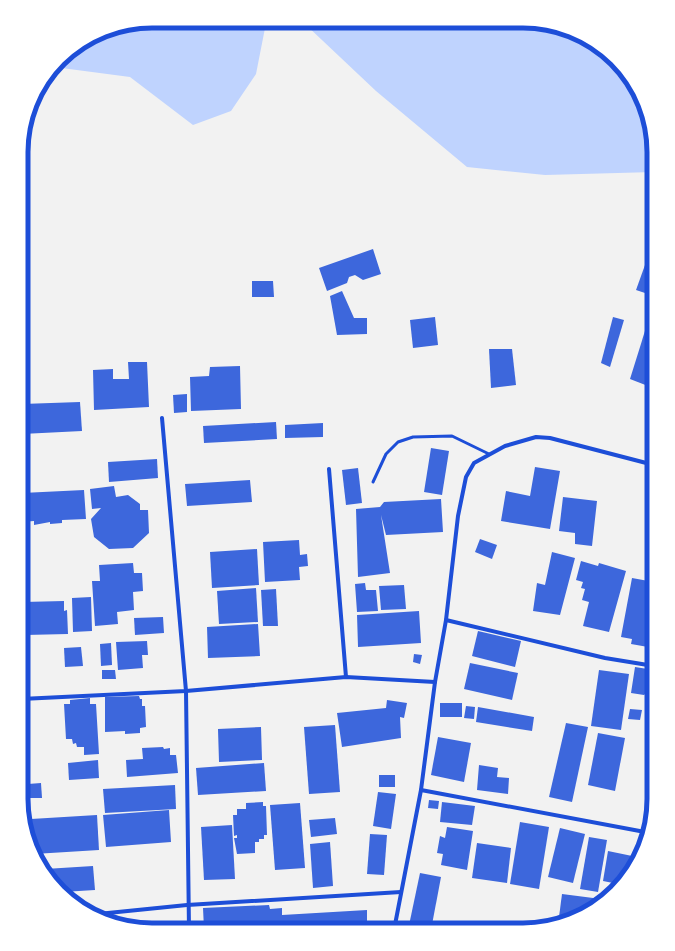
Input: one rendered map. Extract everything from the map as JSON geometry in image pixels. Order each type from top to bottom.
[{"type":"street","points":[[162,418],[186,691],[187,905],[188,923]]},
{"type":"street","points":[[395,923],[421,790],[435,682],[446,620],[458,516],[466,477],[474,463],[489,454],[523,439],[536,437],[550,438],[647,463]]},
{"type":"street","points":[[329,469],[346,677]]},
{"type":"street","points":[[446,620],[606,658],[647,665]]},
{"type":"street","points":[[28,699],[186,691],[346,677],[435,682]]},
{"type":"street","points":[[421,790],[642,832]]},
{"type":"street","points":[[103,913],[187,905],[401,892]]},
{"type":"lane","points":[[373,482],[386,454],[398,442],[413,437],[452,436],[489,454]]},
{"type":"water","points":[[144,28],[265,28],[256,74],[231,111],[193,125],[130,77],[61,68],[83,49],[97,41],[128,30]]},
{"type":"water","points":[[309,28],[523,28],[555,32],[571,37],[599,54],[611,64],[621,76],[634,97],[645,128],[647,172],[545,175],[467,167],[376,91]]},
{"type":"building","points":[[373,249],[381,274],[363,280],[355,275],[349,277],[347,283],[327,291],[319,268]]},
{"type":"building","points":[[645,265],[647,266],[647,294],[636,290]]},
{"type":"building","points":[[252,281],[273,281],[274,297],[252,297]]},
{"type":"building","points":[[342,291],[354,318],[367,318],[367,334],[337,335],[330,296]]},
{"type":"building","points":[[435,317],[438,345],[413,348],[410,320]]},
{"type":"building","points":[[613,317],[624,320],[610,367],[601,363]]},
{"type":"building","points":[[647,324],[647,386],[630,379]]},
{"type":"building","points":[[489,349],[512,349],[516,385],[491,388]]},
{"type":"building","points":[[128,362],[147,362],[149,407],[94,410],[93,370],[113,369],[113,379],[129,379]]},
{"type":"building","points":[[240,366],[241,409],[191,411],[190,377],[209,376],[210,367]]},
{"type":"building","points":[[187,394],[187,412],[174,413],[173,395]]},
{"type":"building","points":[[80,402],[82,431],[28,434],[28,404]]},
{"type":"building","points":[[276,422],[277,439],[204,443],[203,426]]},
{"type":"building","points":[[323,423],[323,437],[285,438],[285,425]]},
{"type":"building","points":[[431,448],[449,451],[442,495],[424,492]]},
{"type":"building","points":[[157,459],[158,478],[109,482],[108,462]]},
{"type":"building","points":[[535,467],[560,471],[550,529],[501,521],[506,491],[530,496]]},
{"type":"building","points":[[358,468],[362,503],[346,505],[342,470]]},
{"type":"building","points":[[250,480],[252,502],[187,506],[185,484]]},
{"type":"building","points":[[114,486],[116,497],[128,495],[140,504],[140,510],[148,510],[149,533],[133,548],[109,549],[94,537],[91,519],[101,508],[92,509],[90,489]]},
{"type":"building","points":[[84,490],[86,519],[62,520],[62,523],[50,524],[50,522],[34,525],[34,521],[28,521],[28,493]]},
{"type":"building","points":[[563,497],[597,501],[592,546],[575,544],[575,533],[559,531]]},
{"type":"building","points":[[441,499],[443,532],[386,535],[381,515],[390,573],[358,577],[356,509],[380,507],[384,502]]},
{"type":"building","points":[[480,539],[497,545],[492,559],[475,552]]},
{"type":"building","points":[[299,540],[300,555],[307,554],[308,566],[299,567],[300,580],[265,582],[263,542]]},
{"type":"building","points":[[257,549],[259,585],[212,588],[210,552]]},
{"type":"building","points":[[552,552],[575,558],[560,615],[533,611],[537,583],[545,585]]},
{"type":"building","points":[[581,561],[598,566],[599,563],[626,571],[609,632],[583,626],[589,602],[582,600],[585,589],[581,588],[583,582],[576,580]]},
{"type":"building","points":[[133,563],[134,573],[142,573],[143,591],[133,592],[134,610],[117,612],[118,624],[95,626],[92,581],[100,581],[99,565]]},
{"type":"building","points":[[632,578],[647,581],[647,647],[631,644],[632,639],[621,637]]},
{"type":"building","points":[[365,583],[366,590],[376,590],[378,611],[357,612],[355,584]]},
{"type":"building","points":[[404,585],[406,609],[381,610],[379,586]]},
{"type":"building","points":[[256,588],[258,622],[219,624],[217,591]]},
{"type":"building","points":[[276,589],[278,626],[263,626],[261,590]]},
{"type":"building","points":[[91,597],[92,631],[73,632],[72,598]]},
{"type":"building","points":[[64,601],[64,611],[67,610],[68,634],[28,635],[28,602]]},
{"type":"building","points":[[419,611],[421,643],[358,647],[357,615]]},
{"type":"building","points":[[163,617],[164,633],[135,635],[134,618]]},
{"type":"building","points":[[258,624],[260,656],[208,658],[207,627]]},
{"type":"building","points":[[478,631],[521,641],[515,667],[472,656]]},
{"type":"building","points":[[147,641],[148,655],[142,655],[143,668],[118,670],[116,642]]},
{"type":"building","points":[[111,643],[112,665],[101,666],[100,644]]},
{"type":"building","points":[[81,647],[83,666],[65,667],[64,648]]},
{"type":"building","points":[[414,654],[422,655],[420,664],[413,662]]},
{"type":"building","points":[[470,663],[518,673],[512,700],[464,689]]},
{"type":"building","points":[[635,667],[647,669],[647,692],[644,695],[631,693]]},
{"type":"building","points":[[102,670],[115,670],[116,679],[102,679]]},
{"type":"building","points":[[599,670],[629,674],[621,730],[591,726]]},
{"type":"building","points":[[139,696],[140,699],[142,699],[142,706],[145,706],[146,727],[140,728],[140,733],[125,734],[125,731],[105,732],[105,697]]},
{"type":"building","points":[[90,698],[90,704],[96,704],[99,754],[84,755],[84,747],[77,747],[76,743],[73,744],[72,739],[66,739],[64,704],[70,704],[70,700]]},
{"type":"building","points":[[387,700],[407,703],[404,718],[400,717],[401,738],[342,747],[337,713],[386,708]]},
{"type":"building","points":[[440,703],[462,703],[462,717],[440,717]]},
{"type":"building","points":[[466,706],[475,707],[474,719],[464,718]]},
{"type":"building","points":[[478,707],[534,717],[532,731],[476,722]]},
{"type":"building","points":[[630,709],[642,710],[640,720],[628,719]]},
{"type":"building","points":[[566,723],[588,727],[572,802],[549,797]]},
{"type":"building","points":[[335,725],[340,792],[309,794],[304,727]]},
{"type":"building","points":[[261,727],[262,760],[219,762],[218,729]]},
{"type":"building","points":[[598,733],[625,738],[615,791],[588,785]]},
{"type":"building","points":[[438,737],[471,743],[464,782],[431,775]]},
{"type":"building","points":[[163,747],[164,749],[170,748],[170,755],[176,755],[178,773],[127,777],[126,760],[143,759],[142,748]]},
{"type":"building","points":[[98,760],[99,778],[69,780],[68,763]]},
{"type":"building","points":[[264,763],[266,791],[198,795],[196,768]]},
{"type":"building","points":[[479,765],[498,768],[497,777],[509,778],[508,794],[477,790]]},
{"type":"building","points":[[379,775],[395,775],[395,787],[379,787]]},
{"type":"building","points":[[41,783],[42,798],[28,798],[28,784]]},
{"type":"building","points":[[175,785],[176,809],[105,813],[103,789]]},
{"type":"building","points":[[378,792],[396,794],[391,829],[373,826]]},
{"type":"building","points":[[429,800],[439,801],[438,809],[428,808]]},
{"type":"building","points":[[263,802],[263,806],[266,806],[267,835],[264,835],[264,839],[259,839],[259,842],[255,842],[255,853],[237,854],[234,838],[237,838],[237,835],[234,836],[233,815],[237,815],[237,809],[246,809],[246,803]]},
{"type":"building","points":[[442,802],[475,806],[472,825],[440,822]]},
{"type":"building","points":[[300,803],[305,868],[275,870],[270,805]]},
{"type":"building","points":[[169,810],[171,842],[106,847],[103,815]]},
{"type":"building","points":[[97,815],[99,850],[41,854],[32,829],[31,819]]},
{"type":"building","points":[[335,818],[337,834],[311,837],[309,820]]},
{"type":"building","points":[[520,822],[549,827],[539,889],[510,884]]},
{"type":"building","points":[[232,825],[235,879],[204,880],[201,827]]},
{"type":"building","points":[[447,827],[473,831],[467,870],[441,865],[443,854],[437,853],[440,836],[445,838]]},
{"type":"building","points":[[560,828],[585,834],[573,883],[548,877]]},
{"type":"building","points":[[370,834],[387,835],[384,875],[367,874]]},
{"type":"building","points":[[589,837],[607,840],[598,892],[580,889]]},
{"type":"building","points":[[330,842],[333,886],[313,888],[310,844]]},
{"type":"building","points":[[477,843],[511,848],[507,883],[472,878]]},
{"type":"building","points":[[608,851],[633,856],[626,868],[614,883],[603,881]]},
{"type":"building","points":[[93,866],[95,890],[70,892],[50,869]]},
{"type":"building","points":[[420,873],[441,877],[432,923],[409,923]]},
{"type":"building","points":[[562,894],[597,898],[578,910],[559,917]]},
{"type":"building","points":[[269,905],[270,909],[282,908],[282,915],[367,910],[367,923],[204,923],[203,908]]}]
